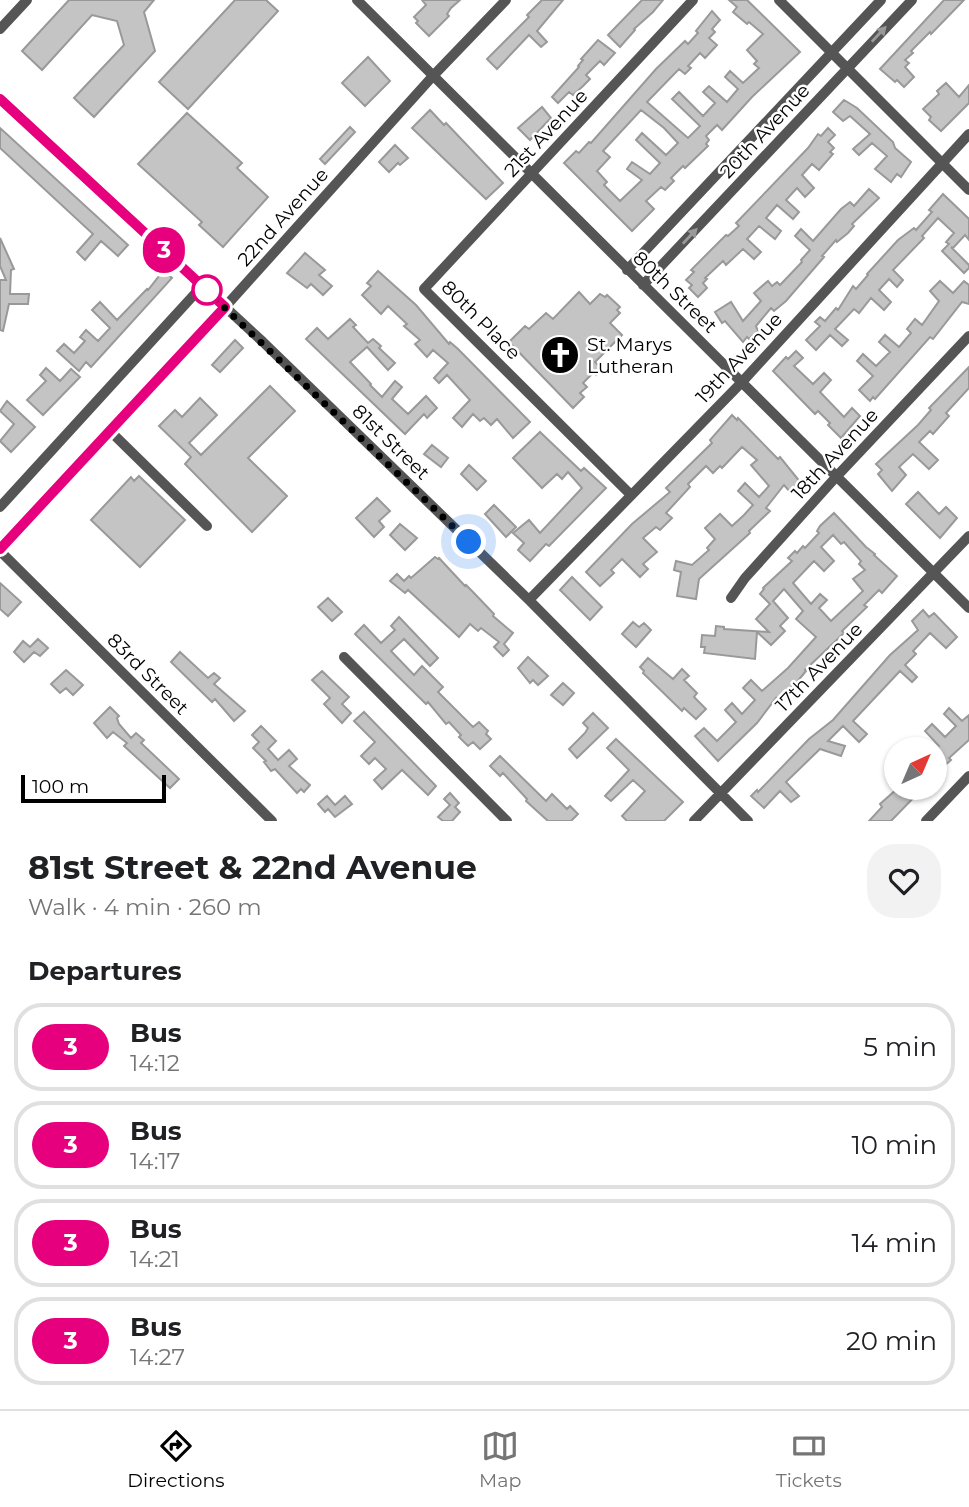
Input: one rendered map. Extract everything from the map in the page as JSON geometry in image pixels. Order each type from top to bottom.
[{"type":"street","points":[[0,29],[27,0]]},
{"type":"street","name":"80th Street","points":[[357,0],[969,608]]},
{"type":"street","name":"22nd Avenue","points":[[0,550],[225,307],[432,77],[506,0]]},
{"type":"street","name":"21st Avenue","points":[[424,289],[693,0]]},
{"type":"street","points":[[779,0],[969,190]]},
{"type":"street","name":"20th Avenue","points":[[627,270],[881,0]]},
{"type":"street","name":"20th Avenue","points":[[643,285],[912,0]]},
{"type":"street","name":"81st Street","points":[[0,99],[225,307],[529,600],[748,821]]},
{"type":"street","name":"19th Avenue","points":[[529,600],[742,382],[969,134]]},
{"type":"street","points":[[0,507],[202,286]]},
{"type":"street","name":"80th Place","points":[[424,289],[631,495]]},
{"type":"street","name":"18th Avenue","points":[[731,598],[745,578],[836,477],[969,336]]},
{"type":"street","points":[[110,431],[207,526]]},
{"type":"street","name":"17th Avenue","points":[[694,821],[969,536]]},
{"type":"street","name":"83rd Street","points":[[0,550],[272,821]]},
{"type":"street","points":[[344,657],[507,821]]},
{"type":"street","points":[[926,821],[969,776]]},
{"type":"building","points":[[69,0],[154,0],[144,12],[155,51],[94,117],[74,98],[124,45],[117,21],[92,15],[42,70],[22,51]]},
{"type":"building","points":[[235,0],[266,0],[278,11],[188,109],[159,82]]},
{"type":"building","points":[[422,0],[460,0],[451,8],[447,14],[449,16],[429,36],[416,23],[418,21],[414,17],[426,5]]},
{"type":"building","points":[[542,0],[563,0],[537,31],[547,42],[541,47],[529,35],[497,69],[487,59]]},
{"type":"building","points":[[642,0],[663,0],[620,47],[608,35]]},
{"type":"building","points":[[729,0],[747,0],[800,52],[752,97],[722,130],[717,125],[706,136],[709,140],[706,144],[708,146],[671,178],[674,181],[665,190],[661,187],[646,201],[654,209],[632,231],[564,163],[576,151],[579,153],[591,143],[656,69],[685,41],[688,44],[712,11],[720,20],[712,29],[715,32],[709,38],[717,45],[705,58],[700,53],[688,66],[691,68],[685,74],[679,69],[647,102],[688,138],[700,126],[672,99],[679,92],[703,116],[715,103],[703,92],[709,86],[727,102],[738,89],[725,77],[730,71],[743,83],[759,68],[754,64],[757,61],[747,50],[763,34],[733,12],[737,7]],"holes":[[[641,110],[678,143],[666,155],[642,133],[636,140],[660,163],[650,174],[632,162],[627,169],[642,180],[620,201],[604,185],[607,182],[597,171],[610,157],[603,151]]]},
{"type":"building","points":[[944,0],[964,0],[911,51],[913,53],[905,60],[909,63],[905,67],[914,77],[904,87],[880,69]]},
{"type":"building","points":[[598,40],[615,53],[604,65],[600,61],[586,75],[590,79],[573,95],[569,92],[558,103],[552,97],[579,67],[583,60],[581,59]]},
{"type":"building","points":[[368,57],[390,81],[365,106],[342,83]]},
{"type":"building","points":[[946,83],[959,97],[969,85],[969,103],[941,131],[929,120],[931,117],[923,109]]},
{"type":"building","points":[[844,100],[857,108],[911,162],[901,177],[897,174],[891,182],[875,169],[887,156],[872,143],[859,155],[853,149],[870,134],[850,116],[843,121],[833,112]]},
{"type":"building","points":[[542,107],[551,118],[530,140],[518,128]]},
{"type":"building","points":[[430,110],[444,125],[446,123],[503,183],[486,199],[412,128]]},
{"type":"building","points":[[187,113],[242,163],[237,168],[268,197],[223,247],[199,225],[202,222],[138,164]]},
{"type":"building","points":[[350,127],[355,132],[325,164],[320,159]]},
{"type":"building","points":[[0,128],[128,245],[118,256],[101,241],[85,260],[77,252],[93,234],[0,148]]},
{"type":"building","points":[[828,128],[835,135],[828,142],[834,148],[830,152],[833,154],[819,170],[812,164],[802,175],[814,188],[805,197],[797,188],[786,200],[799,212],[793,219],[777,205],[766,218],[781,231],[775,239],[759,226],[747,239],[761,252],[754,259],[743,249],[726,265],[723,261],[705,278],[707,279],[703,283],[707,288],[698,297],[689,288],[692,285],[686,280],[694,272],[691,270],[726,235],[739,226],[736,223],[808,148],[818,134],[821,136]]},
{"type":"building","points":[[395,145],[408,158],[389,172],[379,162]]},
{"type":"building","points":[[869,189],[879,198],[852,224],[854,226],[848,233],[837,242],[836,240],[786,301],[774,311],[771,308],[756,326],[758,331],[743,342],[725,321],[722,323],[715,312],[731,302],[743,321],[761,301],[754,293],[768,281],[772,286],[777,282],[780,285],[802,262],[810,250],[795,236],[801,229],[813,241],[841,209],[850,202],[854,206]]},
{"type":"building","points":[[943,194],[969,219],[969,240],[965,235],[951,247],[969,268],[964,273],[942,251],[954,233],[938,218],[922,236],[924,238],[893,270],[903,280],[897,287],[889,279],[879,290],[891,302],[884,310],[871,298],[859,313],[854,309],[835,329],[848,340],[842,346],[830,335],[816,350],[806,340],[820,326],[815,322],[820,317],[825,321],[836,308],[838,310],[853,286],[856,289],[898,240],[914,228],[916,230]]},
{"type":"building","points":[[0,238],[14,269],[11,270],[10,294],[29,294],[28,304],[9,304],[3,331],[0,330],[0,280],[6,280],[0,266]]},
{"type":"building","points":[[305,253],[325,270],[319,275],[332,286],[323,295],[311,284],[307,288],[287,273]]},
{"type":"building","points":[[163,271],[172,278],[91,367],[86,362],[79,371],[57,351],[64,344],[74,353],[85,341],[80,337],[86,330],[98,341],[110,328],[92,310],[100,302],[117,320]]},
{"type":"building","points":[[378,271],[416,305],[449,344],[450,342],[458,349],[530,422],[513,438],[497,419],[491,425],[484,418],[480,421],[473,414],[462,427],[453,418],[470,400],[447,375],[439,383],[434,378],[448,363],[433,350],[427,357],[415,344],[420,340],[404,326],[407,324],[388,306],[381,314],[362,295],[371,286],[367,283]]},
{"type":"building","points":[[940,281],[953,293],[964,281],[969,285],[969,304],[962,302],[933,339],[930,337],[875,399],[873,397],[870,401],[859,390],[873,376],[857,361],[863,354],[876,366],[890,352],[879,342],[885,335],[899,347],[911,333],[907,329],[915,319],[922,325],[939,301],[930,291]]},
{"type":"building","name":"St. Marys Lutheran","points":[[579,292],[590,304],[600,294],[605,297],[607,295],[620,307],[617,310],[620,313],[610,323],[622,335],[595,362],[602,369],[596,375],[594,372],[583,383],[587,387],[580,393],[584,397],[573,408],[509,342],[525,326],[529,329],[546,313],[553,319]]},
{"type":"building","points":[[350,319],[356,325],[353,327],[368,343],[373,339],[395,363],[388,370],[367,347],[350,362],[370,385],[382,397],[395,381],[402,387],[392,399],[408,414],[426,396],[437,408],[427,418],[424,414],[405,434],[306,339],[317,328],[328,339]]},
{"type":"building","points":[[235,340],[243,348],[220,372],[212,365]]},
{"type":"building","points":[[796,351],[803,358],[794,366],[813,384],[824,373],[831,380],[820,392],[844,417],[852,408],[860,416],[841,438],[818,411],[815,414],[773,371]]},
{"type":"building","points":[[969,367],[969,388],[946,413],[949,416],[933,434],[930,431],[919,442],[938,460],[929,469],[913,454],[899,467],[906,475],[892,491],[878,474],[882,470],[876,464],[918,425],[931,410],[929,408]]},
{"type":"building","points":[[46,368],[60,381],[71,369],[80,377],[43,415],[27,400],[46,381],[40,375]]},
{"type":"building","points":[[270,386],[295,411],[248,458],[287,496],[252,532],[185,464],[191,457],[159,426],[175,410],[182,417],[200,398],[217,415],[189,443],[201,455]]},
{"type":"building","points":[[7,401],[35,427],[11,452],[0,441],[14,424],[0,411]]},
{"type":"building","points":[[732,415],[778,459],[780,457],[801,483],[791,493],[784,485],[766,508],[770,511],[699,579],[696,599],[677,596],[681,572],[674,570],[676,561],[692,565],[709,550],[707,548],[715,539],[705,528],[720,514],[732,526],[753,505],[738,491],[745,483],[759,497],[769,486],[751,465],[757,460],[742,447],[722,468],[720,466],[713,473],[706,466],[666,513],[672,518],[660,530],[656,527],[643,538],[657,552],[643,564],[648,569],[640,577],[622,559],[611,570],[614,573],[600,586],[586,572],[632,524],[670,492],[666,488],[712,443],[710,440]]},
{"type":"building","points":[[540,432],[581,471],[584,468],[606,488],[549,546],[546,544],[530,561],[518,550],[524,543],[513,533],[529,520],[540,533],[582,488],[568,472],[562,479],[557,474],[542,488],[513,458]]},
{"type":"building","points":[[432,445],[448,458],[441,467],[424,454]]},
{"type":"building","points":[[469,465],[486,481],[477,490],[461,474]]},
{"type":"building","points":[[139,476],[185,520],[140,567],[91,520],[131,477],[134,481]]},
{"type":"building","points":[[918,492],[939,514],[946,507],[957,518],[940,538],[906,504]]},
{"type":"building","points":[[377,498],[390,511],[379,521],[384,527],[374,537],[356,518]]},
{"type":"building","points":[[494,505],[516,527],[506,537],[485,514]]},
{"type":"building","points":[[834,513],[897,576],[882,593],[879,590],[864,605],[867,607],[842,631],[844,633],[805,670],[797,682],[777,700],[776,698],[757,723],[718,761],[695,736],[704,728],[717,741],[736,722],[725,710],[732,703],[742,714],[755,700],[743,688],[751,680],[762,691],[788,668],[816,637],[796,619],[803,611],[784,589],[773,601],[788,618],[780,626],[785,631],[771,645],[757,632],[755,659],[704,653],[705,647],[701,647],[702,635],[715,636],[716,626],[769,632],[756,619],[770,604],[760,594],[792,561],[788,558],[803,546],[805,548],[819,533],[817,531]],"holes":[[[833,535],[841,544],[844,542],[861,561],[859,564],[865,570],[853,579],[863,591],[831,621],[819,608],[827,600],[820,594],[811,604],[793,583],[814,561],[824,571],[834,561],[821,547]]]},
{"type":"building","points":[[400,524],[417,538],[405,550],[390,535]]},
{"type":"building","points":[[435,557],[513,633],[504,644],[509,650],[503,656],[494,647],[499,642],[481,628],[478,631],[470,624],[459,637],[408,590],[405,593],[390,581],[397,574],[404,581],[409,576],[411,578]]},
{"type":"building","points":[[572,577],[602,607],[590,620],[560,590]]},
{"type":"building","points":[[0,583],[21,602],[8,616],[0,609]]},
{"type":"building","points":[[328,598],[342,612],[332,621],[318,607]]},
{"type":"building","points":[[923,610],[929,617],[934,613],[957,637],[946,648],[930,633],[913,651],[916,654],[905,665],[917,677],[912,682],[900,671],[853,721],[867,734],[859,742],[843,726],[828,741],[845,746],[841,756],[820,749],[786,782],[799,796],[791,802],[780,791],[764,808],[751,796],[809,739],[833,720],[890,655],[918,630],[912,621]]},
{"type":"building","points":[[399,617],[438,658],[430,666],[404,639],[391,651],[414,675],[422,666],[443,687],[438,692],[473,727],[479,722],[488,731],[486,734],[491,739],[480,749],[473,742],[468,746],[449,722],[446,724],[428,702],[426,704],[355,634],[364,625],[381,643],[395,630],[391,626]]},
{"type":"building","points":[[633,622],[639,627],[644,623],[651,630],[636,647],[622,634]]},
{"type":"building","points":[[38,639],[48,648],[40,656],[34,652],[24,662],[14,652],[23,641],[30,647]]},
{"type":"building","points":[[180,652],[208,678],[214,673],[220,678],[214,684],[245,711],[234,721],[215,699],[212,702],[171,662]]},
{"type":"building","points":[[528,657],[548,676],[538,685],[533,680],[530,683],[518,668]]},
{"type":"building","points":[[648,658],[673,679],[682,669],[689,676],[684,680],[697,693],[694,697],[706,709],[696,719],[684,708],[682,711],[643,673],[640,667]]},
{"type":"building","points":[[66,670],[83,685],[73,695],[66,688],[60,693],[51,684]]},
{"type":"building","points":[[322,671],[349,697],[342,704],[351,713],[342,723],[324,704],[330,698],[312,680]]},
{"type":"building","points":[[563,683],[574,693],[563,705],[551,695]]},
{"type":"building","points":[[110,707],[119,716],[119,724],[131,738],[136,733],[144,740],[141,743],[179,779],[170,788],[124,746],[127,743],[113,732],[107,738],[94,723]]},
{"type":"building","points":[[949,708],[962,721],[969,715],[969,740],[949,758],[951,760],[947,764],[945,737],[956,726],[944,714]]},
{"type":"building","points":[[364,712],[436,786],[428,795],[402,770],[382,789],[374,780],[386,769],[375,758],[369,764],[361,756],[375,742],[354,721]]},
{"type":"building","points":[[593,713],[608,728],[577,758],[569,749],[585,733],[588,728],[583,723]]},
{"type":"building","points":[[932,724],[945,737],[931,737],[925,731]]},
{"type":"building","points":[[261,726],[276,741],[268,749],[278,760],[289,750],[297,759],[289,766],[310,785],[304,792],[301,789],[297,793],[275,769],[271,771],[264,762],[266,761],[253,748],[259,742],[252,735]]},
{"type":"building","points":[[616,739],[683,802],[664,821],[627,821],[622,816],[645,791],[633,780],[611,801],[605,796],[629,770],[607,748]]},
{"type":"building","points":[[500,756],[546,801],[552,794],[567,809],[570,806],[578,814],[571,821],[548,821],[526,801],[503,773],[500,776],[490,766]]},
{"type":"building","points":[[450,793],[459,803],[455,807],[460,812],[452,821],[443,821],[438,817],[450,805],[444,799]]},
{"type":"building","points":[[327,796],[335,805],[345,796],[352,804],[335,817],[328,809],[325,812],[318,804]]},
{"type":"building","points":[[884,800],[911,800],[891,821],[869,821],[882,807],[880,804]]},
{"type":"bus line","name":"3","points":[[0,99],[225,307],[0,549]]},
{"type":"place","name":"St. Marys Lutheran","points":[[560,355]]},
{"type":"route","points":[[207,290],[202,286],[469,542]]}]
